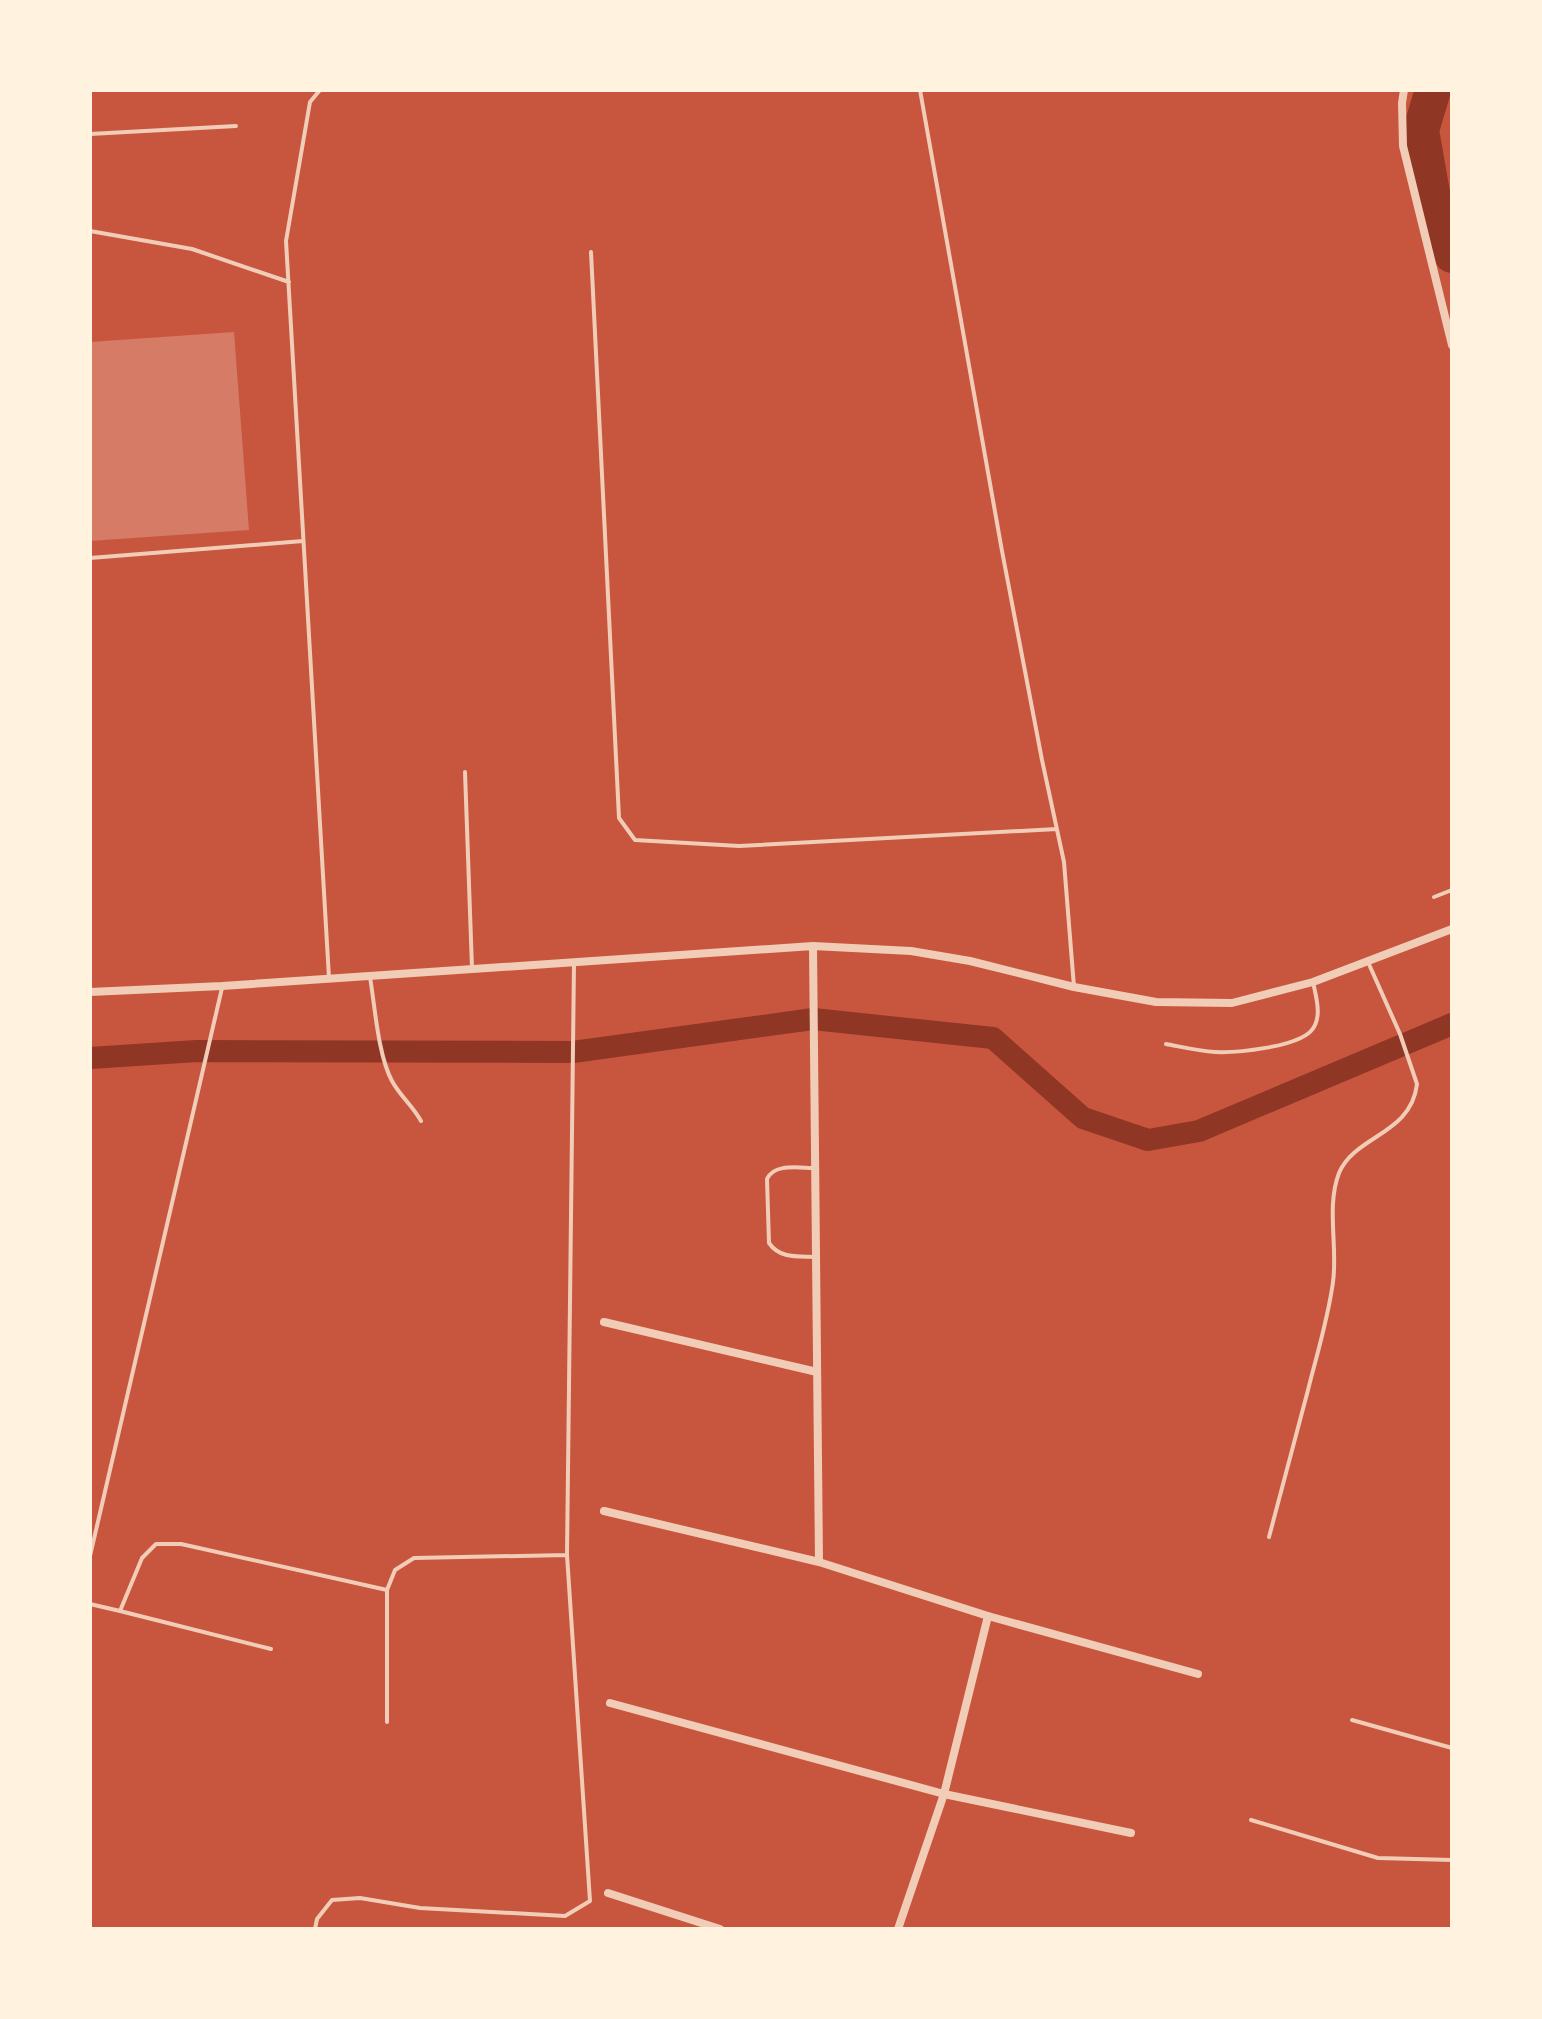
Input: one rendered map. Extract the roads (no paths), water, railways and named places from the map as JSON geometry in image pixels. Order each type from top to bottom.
[{"type":"street","points":[[1404,90],[1403,146],[1452,345]]},
{"type":"street","points":[[90,992],[813,946],[911,951],[1156,1002],[1232,1003],[1313,982],[1452,929]]},
{"type":"street","points":[[813,946],[819,1562]]},
{"type":"street","points":[[604,1322],[817,1372]]},
{"type":"street","points":[[604,1511],[819,1562],[988,1616],[1198,1674]]},
{"type":"street","points":[[898,1929],[944,1794],[988,1616]]},
{"type":"street","points":[[610,1703],[944,1794],[1131,1833]]},
{"type":"street","points":[[608,1893],[720,1929]]},
{"type":"lane","points":[[320,90],[310,102],[286,241],[329,978]]},
{"type":"lane","points":[[920,90],[1002,551],[1064,862],[1074,987]]},
{"type":"lane","points":[[90,134],[236,126]]},
{"type":"lane","points":[[90,231],[192,249],[289,282]]},
{"type":"lane","points":[[591,252],[619,818],[635,840],[739,846],[1057,829]]},
{"type":"lane","points":[[90,558],[303,541]]},
{"type":"lane","points":[[465,772],[472,968]]},
{"type":"lane","points":[[1434,897],[1452,890]]},
{"type":"lane","points":[[1269,1537],[1326,1320],[1333,1280],[1335,1188],[1340,1170],[1354,1154],[1395,1126],[1413,1102],[1417,1084],[1400,1034],[1368,962]]},
{"type":"lane","points":[[315,1929],[317,1919],[332,1900],[360,1898],[420,1908],[565,1916],[590,1901],[567,1555],[574,963]]},
{"type":"lane","points":[[370,975],[379,1034],[391,1080],[413,1106],[421,1121]]},
{"type":"lane","points":[[1166,1044],[1214,1052],[1241,1051],[1285,1043],[1310,1032],[1315,1023],[1318,1013],[1313,982]]},
{"type":"lane","points":[[90,1556],[222,986]]},
{"type":"lane","points":[[815,1168],[776,1169],[770,1172],[767,1179],[769,1243],[775,1252],[782,1255],[816,1257]]},
{"type":"lane","points":[[120,1611],[142,1558],[156,1544],[181,1544],[387,1590]]},
{"type":"lane","points":[[387,1722],[387,1590],[395,1570],[414,1558],[567,1555]]},
{"type":"lane","points":[[90,1604],[271,1649]]},
{"type":"lane","points":[[1352,1720],[1452,1748]]},
{"type":"lane","points":[[1251,1820],[1378,1858],[1452,1860]]},
{"type":"waterway","points":[[1433,90],[1421,130],[1432,193],[1452,255]]},
{"type":"waterway","points":[[90,1058],[197,1051],[573,1052],[813,1019],[993,1038],[1083,1118],[1148,1140],[1199,1131],[1452,1024]]}]
